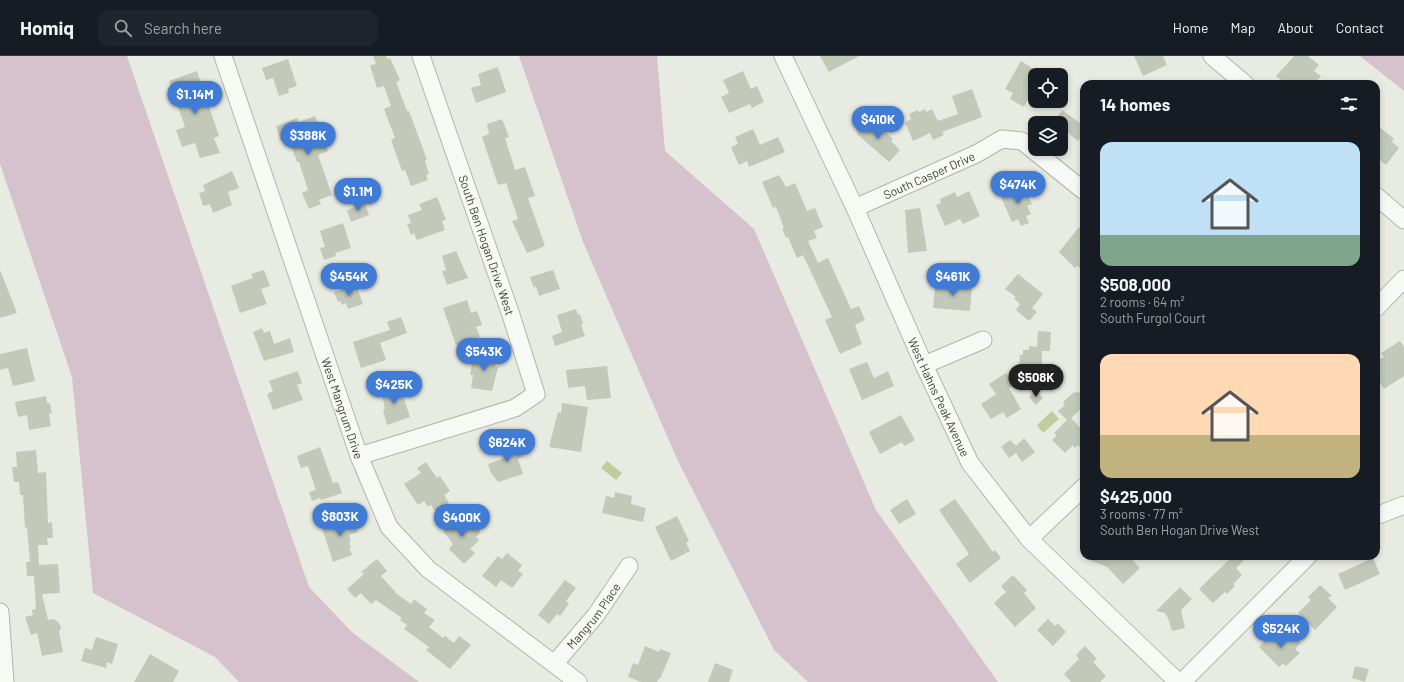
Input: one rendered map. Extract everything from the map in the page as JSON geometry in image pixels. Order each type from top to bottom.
[{"type":"street","name":"West Mangrum Drive","points":[[223,56],[359,456],[389,527],[428,569],[555,663],[578,682]]},
{"type":"street","name":"South Ben Hogan Drive West","points":[[359,456],[515,408],[536,394],[421,56]]},
{"type":"street","name":"West Hahns Peak Avenue","points":[[784,56],[855,208],[924,365],[970,463],[1029,538],[1178,682]]},
{"type":"street","points":[[1212,56],[1240,80]]},
{"type":"street","name":"South Casper Drive","points":[[855,208],[976,154],[1002,139],[1022,142],[1080,188]]},
{"type":"street","points":[[1380,199],[1404,220]]},
{"type":"street","points":[[1380,304],[1404,279]]},
{"type":"street","points":[[924,365],[983,340]]},
{"type":"street","points":[[1029,538],[1080,492]]},
{"type":"street","points":[[1380,514],[1404,505]]},
{"type":"street","points":[[1182,682],[1304,560]]},
{"type":"street","name":"Mangrum Place","points":[[555,663],[596,615],[629,566]]},
{"type":"street","points":[[0,612],[4,682]]},
{"type":"shaded area","points":[[0,56],[127,56],[309,587],[353,633],[419,682],[239,682],[215,657],[93,593],[72,377],[0,164]]},
{"type":"shaded area","points":[[519,56],[657,56],[665,151],[754,229],[876,510],[998,682],[808,682],[774,650],[677,459],[583,242]]},
{"type":"shaded area","points":[[1360,56],[1404,56],[1404,91]]},
{"type":"shaded area","points":[[1052,411],[1059,419],[1043,433],[1037,425]]},
{"type":"shaded area","points":[[607,461],[622,473],[616,480],[601,468]]},
{"type":"building","points":[[373,56],[386,56],[387,59],[390,58],[400,80],[396,82],[407,111],[409,111],[427,160],[425,161],[429,174],[426,175],[428,180],[411,186],[405,170],[402,171],[391,140],[395,138],[384,109],[391,106],[384,86],[377,88],[370,65],[376,64]]},
{"type":"building","points":[[820,56],[859,56],[829,72]]},
{"type":"building","points":[[1134,56],[1163,56],[1167,65],[1143,76]]},
{"type":"building","points":[[1294,56],[1308,56],[1319,65],[1314,71],[1321,76],[1318,80],[1281,80],[1276,76]]},
{"type":"building","points":[[288,59],[297,86],[288,89],[289,93],[279,96],[273,78],[266,80],[262,68]]},
{"type":"building","points":[[1021,61],[1032,68],[1028,68],[1028,98],[1024,107],[1010,99],[1013,93],[1005,89]]},
{"type":"building","points":[[498,67],[506,92],[476,103],[471,88],[481,85],[478,74]]},
{"type":"building","points":[[197,71],[219,136],[214,138],[220,153],[200,158],[195,143],[182,147],[176,130],[185,127],[169,81]]},
{"type":"building","points":[[743,71],[751,89],[757,86],[764,102],[752,108],[750,104],[729,113],[721,97],[729,93],[723,80]]},
{"type":"building","points":[[972,89],[982,117],[942,132],[944,135],[933,140],[930,133],[913,141],[905,122],[911,119],[909,114],[918,110],[919,112],[925,109],[926,112],[932,109],[938,121],[958,114],[952,96]]},
{"type":"building","points":[[1062,110],[1080,123],[1080,139],[1078,141],[1068,133],[1068,116],[1057,116]]},
{"type":"building","points":[[315,116],[328,151],[318,155],[332,195],[319,200],[321,204],[309,209],[302,193],[308,190],[299,162],[297,162],[288,138],[281,141],[276,126],[297,118],[299,122]]},
{"type":"building","points":[[502,119],[509,137],[505,138],[515,170],[525,167],[535,196],[528,198],[545,246],[527,253],[512,221],[518,219],[506,183],[498,185],[482,137],[489,134],[487,124]]},
{"type":"building","points":[[866,119],[868,121],[870,119],[893,139],[891,141],[900,150],[889,162],[857,134],[858,132],[856,130]]},
{"type":"building","points":[[1380,127],[1394,139],[1392,142],[1399,148],[1386,165],[1380,160]]},
{"type":"building","points":[[753,129],[760,145],[778,137],[785,152],[749,167],[747,161],[739,165],[731,147],[738,144],[735,137]]},
{"type":"building","points":[[232,171],[239,188],[228,192],[232,205],[213,213],[210,204],[203,206],[199,193],[205,191],[203,185]]},
{"type":"building","points":[[779,175],[786,187],[795,183],[807,211],[815,208],[823,227],[814,231],[817,238],[808,241],[818,263],[828,258],[851,309],[859,306],[865,320],[855,325],[862,344],[840,354],[825,320],[832,317],[803,255],[797,258],[788,237],[786,238],[776,207],[773,208],[762,182]]},
{"type":"building","points":[[1023,183],[1032,204],[1027,206],[1031,214],[1026,216],[1029,223],[1021,226],[1018,219],[1012,222],[1001,197],[1014,191],[1013,188]]},
{"type":"building","points":[[969,191],[980,216],[963,224],[960,219],[945,226],[936,205],[941,203],[940,199],[955,192],[957,197]]},
{"type":"building","points":[[437,197],[446,220],[442,221],[445,230],[417,240],[414,233],[411,235],[407,224],[411,223],[408,215],[422,210],[419,204]]},
{"type":"building","points":[[365,203],[369,215],[351,222],[347,210]]},
{"type":"building","points":[[920,208],[927,251],[908,253],[905,210]]},
{"type":"building","points":[[343,223],[351,248],[335,253],[336,256],[324,260],[320,248],[325,247],[320,231]]},
{"type":"building","points":[[1079,227],[1080,228],[1080,268],[1077,266],[1075,268],[1059,252]]},
{"type":"building","points":[[456,251],[468,278],[447,285],[442,271],[446,270],[442,256]]},
{"type":"building","points":[[0,270],[17,313],[0,318]]},
{"type":"building","points":[[264,270],[270,286],[261,289],[267,304],[240,313],[231,286],[253,278],[251,274]]},
{"type":"building","points":[[553,270],[560,289],[539,296],[536,286],[534,288],[530,277]]},
{"type":"building","points":[[1018,274],[1043,294],[1032,308],[1037,312],[1029,321],[1016,310],[1020,304],[1014,299],[1016,297],[1005,289]]},
{"type":"building","points":[[945,283],[972,286],[970,311],[933,308],[935,286],[945,287]]},
{"type":"building","points":[[356,284],[363,304],[348,309],[346,303],[342,305],[340,301],[338,302],[334,292]]},
{"type":"building","points":[[467,300],[471,313],[477,311],[482,325],[476,327],[480,337],[456,345],[443,308]]},
{"type":"building","points":[[576,309],[578,315],[580,314],[583,324],[581,325],[585,336],[555,346],[552,336],[562,332],[557,315]]},
{"type":"building","points":[[401,317],[407,333],[380,343],[386,360],[361,368],[353,342],[390,330],[387,322]]},
{"type":"building","points":[[262,328],[264,333],[270,331],[274,344],[290,338],[294,352],[264,361],[253,332]]},
{"type":"building","points":[[1038,331],[1051,332],[1050,351],[1042,351],[1042,369],[1019,369],[1020,355],[1023,355],[1023,350],[1029,350],[1029,346],[1037,347]]},
{"type":"building","points":[[1400,341],[1404,347],[1404,376],[1384,389],[1380,383],[1380,359],[1384,357],[1381,353]]},
{"type":"building","points":[[27,348],[35,381],[13,386],[8,368],[0,370],[0,354]]},
{"type":"building","points":[[476,353],[497,356],[495,367],[498,367],[492,391],[471,388],[473,375],[470,375],[472,363],[474,363]]},
{"type":"building","points":[[867,362],[874,378],[888,371],[894,386],[862,400],[849,369]]},
{"type":"building","points":[[607,366],[611,398],[587,400],[585,386],[568,388],[566,370]]},
{"type":"building","points":[[298,371],[302,383],[297,385],[303,400],[273,410],[267,394],[273,391],[269,381]]},
{"type":"building","points":[[1006,373],[1014,385],[1009,388],[1021,409],[1007,418],[1003,412],[991,419],[981,404],[996,394],[989,384]]},
{"type":"building","points":[[399,384],[410,417],[387,425],[383,410],[385,409],[381,390]]},
{"type":"building","points":[[1035,390],[1043,398],[1036,405],[1029,397]]},
{"type":"building","points":[[1078,391],[1080,393],[1080,410],[1071,418],[1080,428],[1080,447],[1078,445],[1075,448],[1073,445],[1065,453],[1052,440],[1057,435],[1054,433],[1067,420],[1058,411],[1065,405],[1063,404],[1065,400],[1074,392],[1075,393]]},
{"type":"building","points":[[46,396],[47,403],[50,403],[52,413],[49,414],[51,426],[29,430],[27,415],[18,417],[15,402]]},
{"type":"building","points":[[562,403],[588,407],[581,452],[549,447],[558,412],[561,413]]},
{"type":"building","points":[[901,415],[915,440],[904,446],[902,442],[880,454],[869,432]]},
{"type":"building","points":[[1024,438],[1035,452],[1022,462],[1016,453],[1009,458],[1001,447],[1010,440],[1016,446]]},
{"type":"building","points":[[517,441],[522,457],[518,459],[523,474],[498,482],[491,473],[488,464],[504,458],[500,446]]},
{"type":"building","points":[[320,447],[333,483],[338,482],[342,493],[321,500],[320,498],[312,501],[309,492],[316,490],[308,466],[301,468],[297,456]]},
{"type":"building","points":[[36,450],[38,473],[46,472],[48,523],[52,522],[53,538],[47,538],[48,545],[38,545],[39,565],[58,564],[60,593],[42,594],[48,620],[54,619],[60,624],[61,628],[59,632],[63,652],[42,656],[37,633],[31,635],[25,617],[33,615],[32,610],[36,609],[34,576],[27,576],[26,562],[30,562],[27,527],[25,528],[23,495],[20,495],[19,482],[14,482],[12,467],[17,467],[16,452]]},
{"type":"building","points":[[426,462],[437,478],[440,476],[450,491],[444,495],[449,503],[436,512],[431,505],[428,507],[424,501],[418,505],[404,484],[421,473],[417,468]]},
{"type":"building","points":[[615,492],[632,496],[631,504],[646,508],[643,522],[602,513],[606,496],[614,498]]},
{"type":"building","points":[[907,499],[916,514],[899,524],[890,510]]},
{"type":"building","points":[[955,499],[993,552],[995,550],[1001,558],[970,583],[956,564],[969,554],[939,510]]},
{"type":"building","points":[[350,513],[358,532],[349,535],[351,547],[349,548],[352,555],[333,562],[322,528],[337,523],[335,518]]},
{"type":"building","points":[[465,516],[481,532],[476,537],[479,540],[470,549],[475,553],[464,564],[449,549],[453,544],[443,531],[456,518],[459,521]]},
{"type":"building","points":[[677,516],[689,541],[686,543],[690,551],[671,561],[655,527]]},
{"type":"building","points":[[507,553],[522,565],[518,571],[523,574],[512,588],[501,580],[496,587],[482,576],[498,556],[502,559]]},
{"type":"building","points":[[377,559],[387,571],[381,576],[397,594],[411,604],[414,599],[427,609],[424,613],[435,620],[429,627],[443,638],[445,636],[454,643],[459,636],[471,645],[450,669],[426,650],[429,647],[404,629],[407,625],[400,620],[402,618],[376,600],[371,604],[361,593],[355,598],[347,589],[364,574],[361,572]]},
{"type":"building","points":[[1090,560],[1133,560],[1140,568],[1123,584],[1107,567]]},
{"type":"building","points":[[1229,560],[1244,560],[1236,568],[1242,575],[1233,584],[1235,586],[1227,594],[1225,592],[1213,603],[1199,589]]},
{"type":"building","points":[[1369,560],[1374,560],[1380,574],[1345,590],[1338,574]]},
{"type":"building","points":[[1013,575],[1027,590],[1024,593],[1036,608],[1015,627],[994,603],[1006,592],[1001,586]]},
{"type":"building","points":[[565,580],[576,588],[566,601],[569,604],[560,616],[557,614],[549,624],[538,615]]},
{"type":"building","points":[[1320,585],[1332,596],[1328,598],[1337,607],[1315,630],[1298,613],[1311,600],[1308,597]]},
{"type":"building","points":[[1180,587],[1192,599],[1181,610],[1185,628],[1172,631],[1165,613],[1156,611]]},
{"type":"building","points":[[1048,619],[1055,626],[1058,623],[1066,632],[1053,646],[1037,630]]},
{"type":"building","points":[[1289,631],[1301,643],[1295,649],[1300,653],[1286,666],[1283,663],[1279,667],[1259,647],[1270,635],[1276,640],[1282,634],[1284,636]]},
{"type":"building","points":[[96,637],[118,644],[112,664],[107,662],[106,668],[81,661],[85,648],[92,650]]},
{"type":"building","points":[[645,646],[659,652],[660,649],[671,653],[660,679],[659,678],[657,682],[641,682],[628,677],[633,663],[638,665]]},
{"type":"building","points":[[1085,646],[1097,659],[1093,662],[1106,676],[1100,682],[1071,682],[1064,674],[1079,659],[1076,655]]},
{"type":"building","points":[[150,654],[179,671],[173,682],[134,682]]},
{"type":"building","points":[[715,663],[733,670],[729,682],[708,682]]},
{"type":"building","points":[[1355,666],[1369,669],[1365,682],[1352,678]]}]
